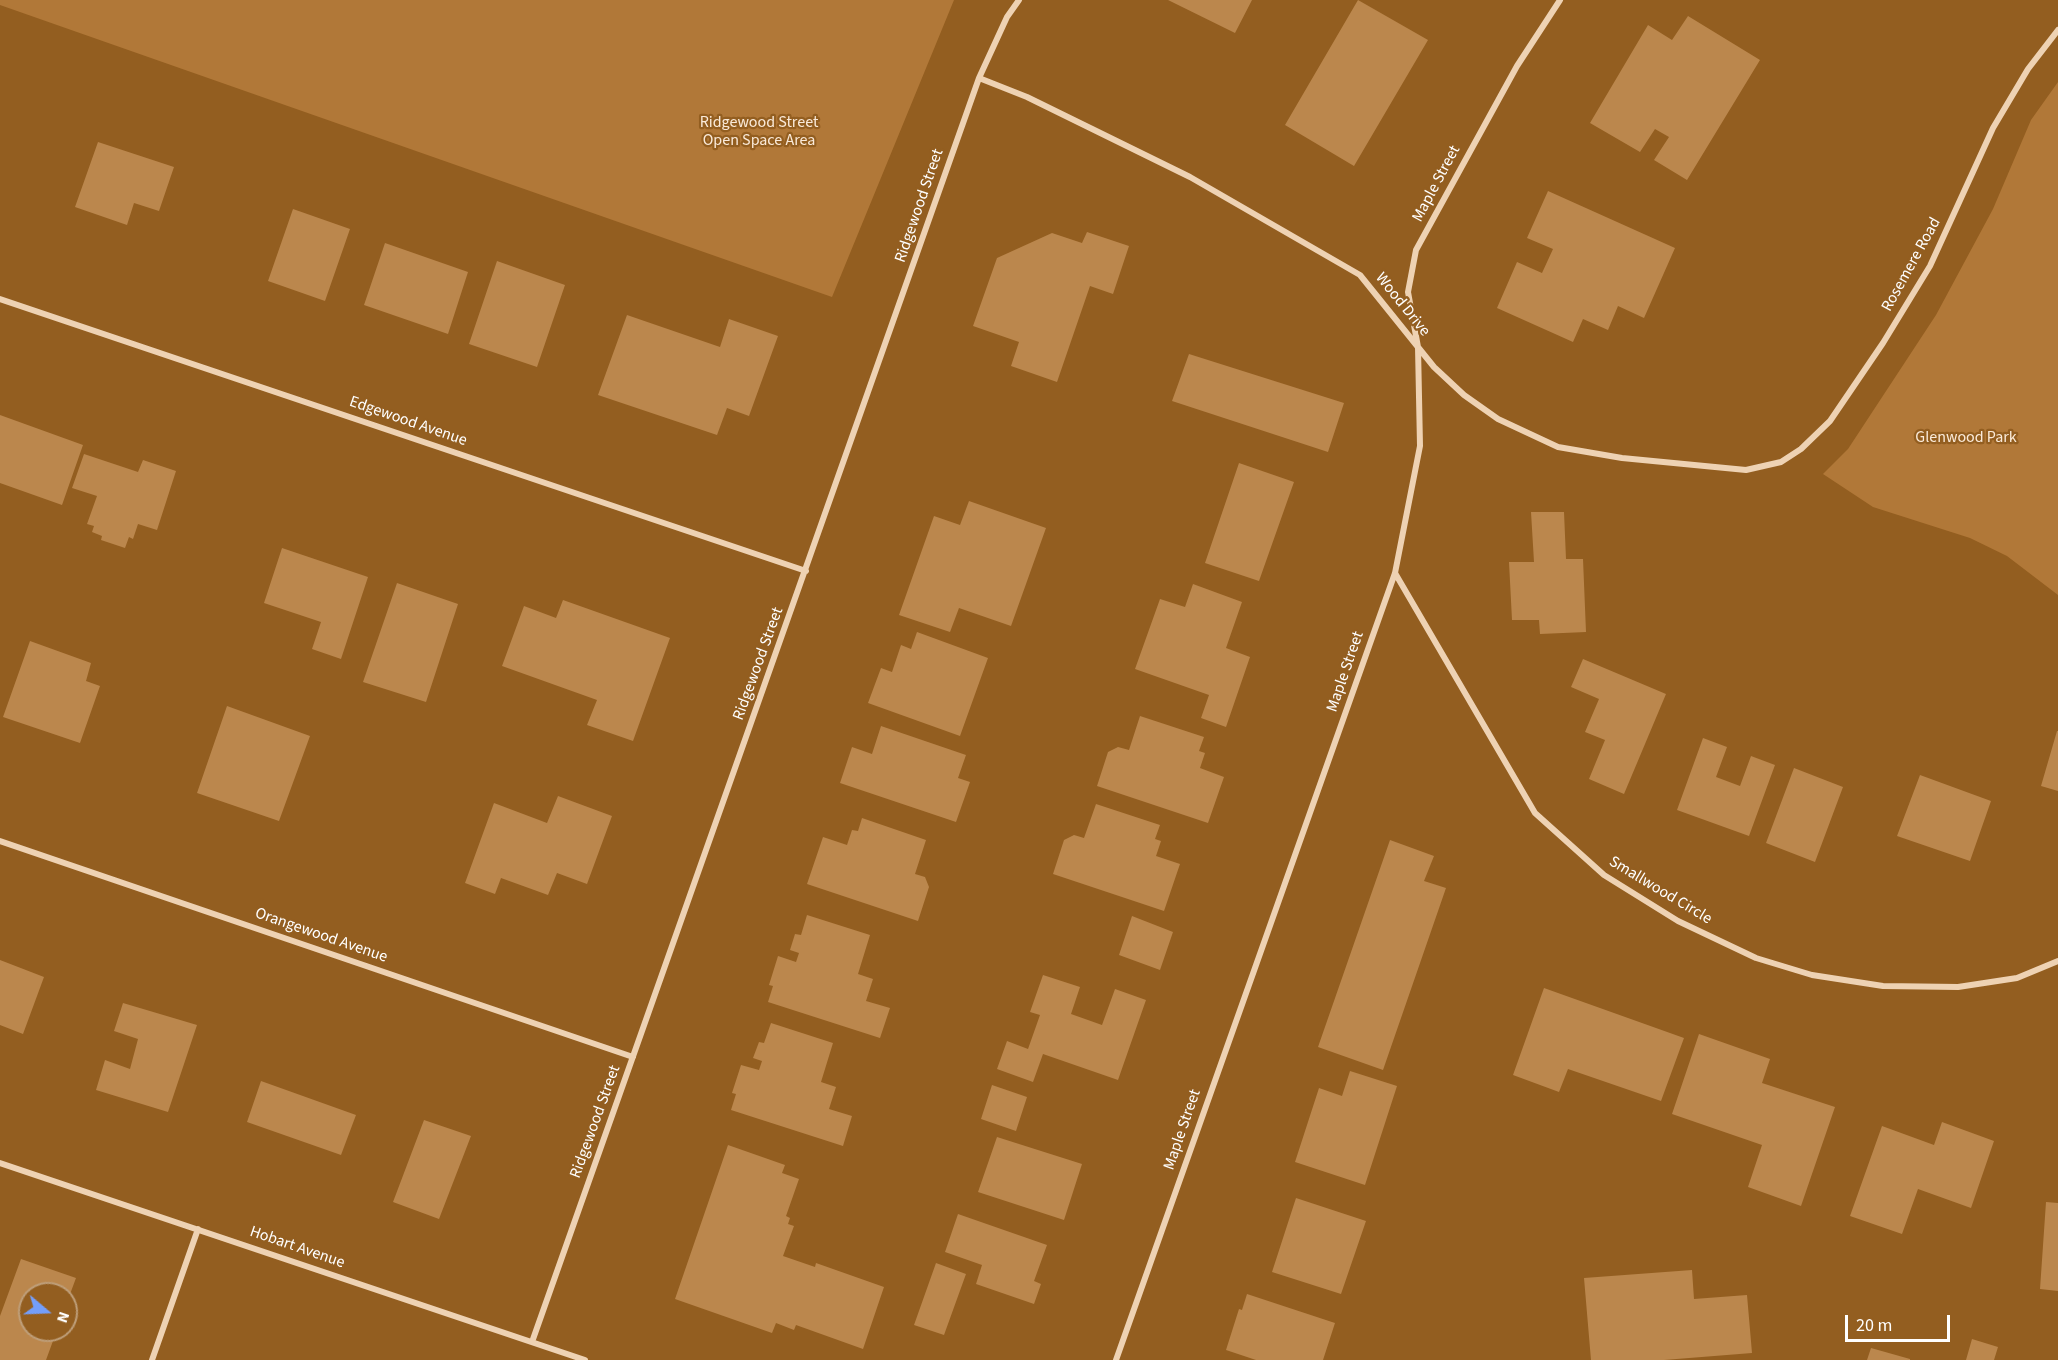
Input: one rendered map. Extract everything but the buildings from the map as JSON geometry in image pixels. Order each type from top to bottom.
[{"type":"street","name":"Ridgewood Street","points":[[532,1342],[979,78],[1007,17],[1018,0]]},
{"type":"street","name":"Maple Street","points":[[1116,1360],[1395,573],[1419,446],[1418,347],[1408,292],[1416,250],[1517,66],[1560,0]]},
{"type":"street","name":"Rosemere Road","points":[[1746,470],[1781,462],[1801,449],[1830,421],[1883,343],[1930,266],[1993,128],[2028,69],[2058,30]]},
{"type":"street","name":"Wood Drive","points":[[979,78],[1027,97],[1190,177],[1360,274],[1418,347],[1464,395],[1498,419],[1558,447],[1622,459],[1746,470]]},
{"type":"street","name":"Edgewood Avenue","points":[[0,298],[806,571]]},
{"type":"street","name":"Smallwood Circle","points":[[1395,573],[1535,813],[1604,875],[1678,921],[1756,958],[1812,975],[1883,986],[1968,986],[2018,978],[2058,961]]},
{"type":"street","name":"Orangewood Avenue","points":[[0,841],[633,1057]]},
{"type":"street","name":"Hobart Avenue","points":[[0,1162],[585,1360]]},
{"type":"street","points":[[152,1360],[198,1229]]},
{"type":"green space","name":"Ridgewood Street Open Space Area","points":[[0,0],[954,0],[832,297],[0,5]]},
{"type":"green space","name":"Glenwood Park","points":[[2058,82],[2058,595],[2007,556],[1970,538],[1873,507],[1823,474],[1848,449],[1936,315],[1993,209],[2031,120]]}]
